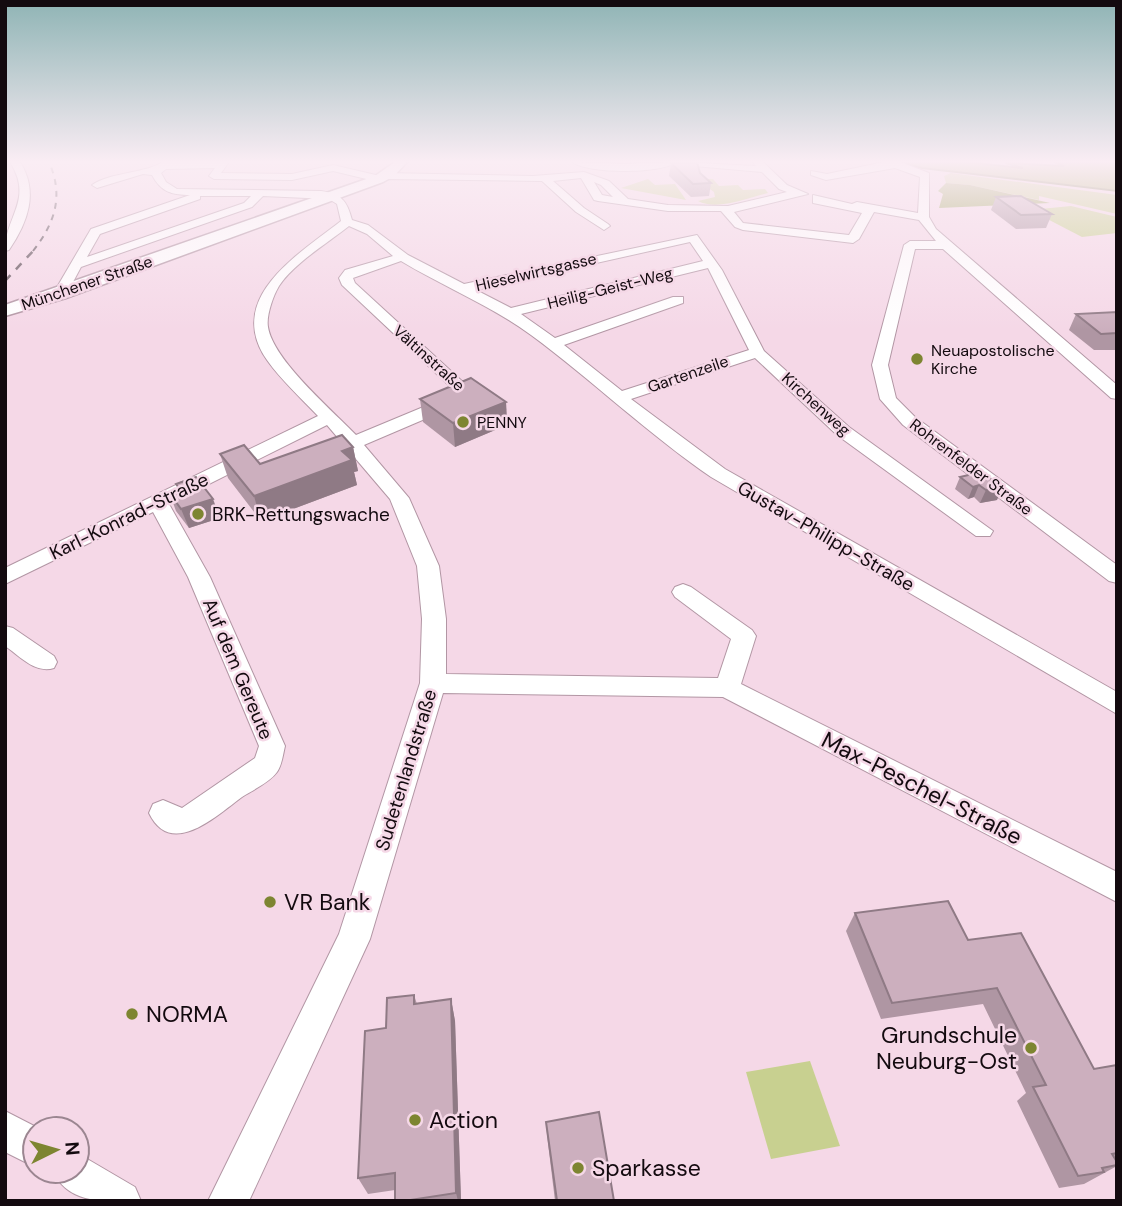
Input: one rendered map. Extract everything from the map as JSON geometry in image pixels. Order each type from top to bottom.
[{"type":"main road","name":"Münchener Straße","points":[[5,311],[60,294],[269,218]]},
{"type":"street","points":[[5,247],[19,218]]},
{"type":"street","points":[[60,294],[94,234],[138,218]]},
{"type":"street","points":[[76,265],[209,218]]},
{"type":"street","points":[[592,218],[604,226]]},
{"type":"street","points":[[733,218],[743,226],[853,239],[865,218]]},
{"type":"street","points":[[924,218],[946,245],[1117,394]]},
{"type":"street","name":"Gustav-Philipp-Straße","points":[[347,222],[361,224],[372,230],[402,257],[509,313],[668,439],[718,473],[1117,705]]},
{"type":"street","name":"Sudetenlandstraße","points":[[228,1201],[354,939],[433,683],[434,619],[428,566],[399,498],[353,443],[273,358],[264,340],[260,320],[273,285],[289,268],[347,222]]},
{"type":"street","name":"Kirchenweg","points":[[693,238],[705,264],[758,354],[843,431],[984,531]]},
{"type":"street","name":"Hieselwirtsgasse","points":[[461,289],[693,238]]},
{"type":"street","name":"Rohrenfelder Straße","points":[[946,245],[911,240],[880,365],[888,399],[909,421],[1117,576]]},
{"type":"street","name":"Vältinstraße","points":[[353,443],[468,394],[349,285],[346,278],[350,273],[402,257]]},
{"type":"street","name":"Heilig-Geist-Weg","points":[[509,313],[705,264]]},
{"type":"street","points":[[551,345],[678,300]]},
{"type":"street","name":"Gartenzeile","points":[[619,398],[742,356],[758,354]]},
{"type":"street","name":"Karl-Konrad-Straße","points":[[5,577],[328,418]]},
{"type":"street","name":"Auf dem Gereute","points":[[158,502],[199,577],[272,746],[267,765],[189,819],[174,822],[163,813]]},
{"type":"street","points":[[683,592],[744,636],[727,688]]},
{"type":"street","points":[[5,634],[45,662]]},
{"type":"street","name":"Max-Peschel-Straße","points":[[433,683],[727,688],[1117,888]]},
{"type":"street","points":[[5,1130],[21,1140]]},
{"type":"street","points":[[91,1182],[121,1201]]},
{"type":"shaded area","points":[[1046,218],[1117,218],[1117,233],[1082,237]]},
{"type":"shaded area","points":[[810,1061],[840,1146],[771,1159],[746,1072]]},
{"type":"building","points":[[1117,312],[1117,333],[1101,334],[1076,314]]},
{"type":"building","points":[[471,378],[506,402],[453,423],[420,399]]},
{"type":"building","points":[[342,435],[353,447],[342,451],[352,460],[254,496],[220,454],[244,445],[260,464]]},
{"type":"building","points":[[981,472],[1003,487],[986,490],[979,485],[973,487],[960,477]]},
{"type":"building","points":[[196,477],[213,499],[181,509],[169,492],[179,488],[176,484]]},
{"type":"building","name":"Grundschule Neuburg-Ost","points":[[948,901],[968,940],[1021,933],[1094,1069],[1117,1065],[1117,1153],[1112,1154],[1117,1165],[1102,1168],[1104,1172],[1078,1176],[1033,1087],[1046,1085],[997,988],[892,1003],[855,913]]},
{"type":"building","name":"Action","points":[[414,995],[414,1004],[451,999],[456,1193],[395,1201],[395,1173],[358,1178],[365,1031],[386,1028],[387,998]]},
{"type":"building","name":"Sparkasse","points":[[599,1112],[614,1201],[557,1201],[546,1122]]},
{"type":"railway","points":[[33,251],[52,218]]},
{"type":"railway","points":[[5,281],[34,250]]},
{"type":"place","name":"Neuapostolische Kirche","points":[[917,359]]},
{"type":"place","name":"PENNY","points":[[463,422]]},
{"type":"place","name":"BRK-Rettungswache","points":[[198,514]]},
{"type":"place","name":"VR Bank","points":[[270,902]]},
{"type":"place","name":"NORMA","points":[[132,1014]]},
{"type":"place","name":"Grundschule Neuburg-Ost","points":[[1031,1048]]},
{"type":"place","name":"Action","points":[[415,1120]]},
{"type":"place","name":"Sparkasse","points":[[578,1168]]}]
